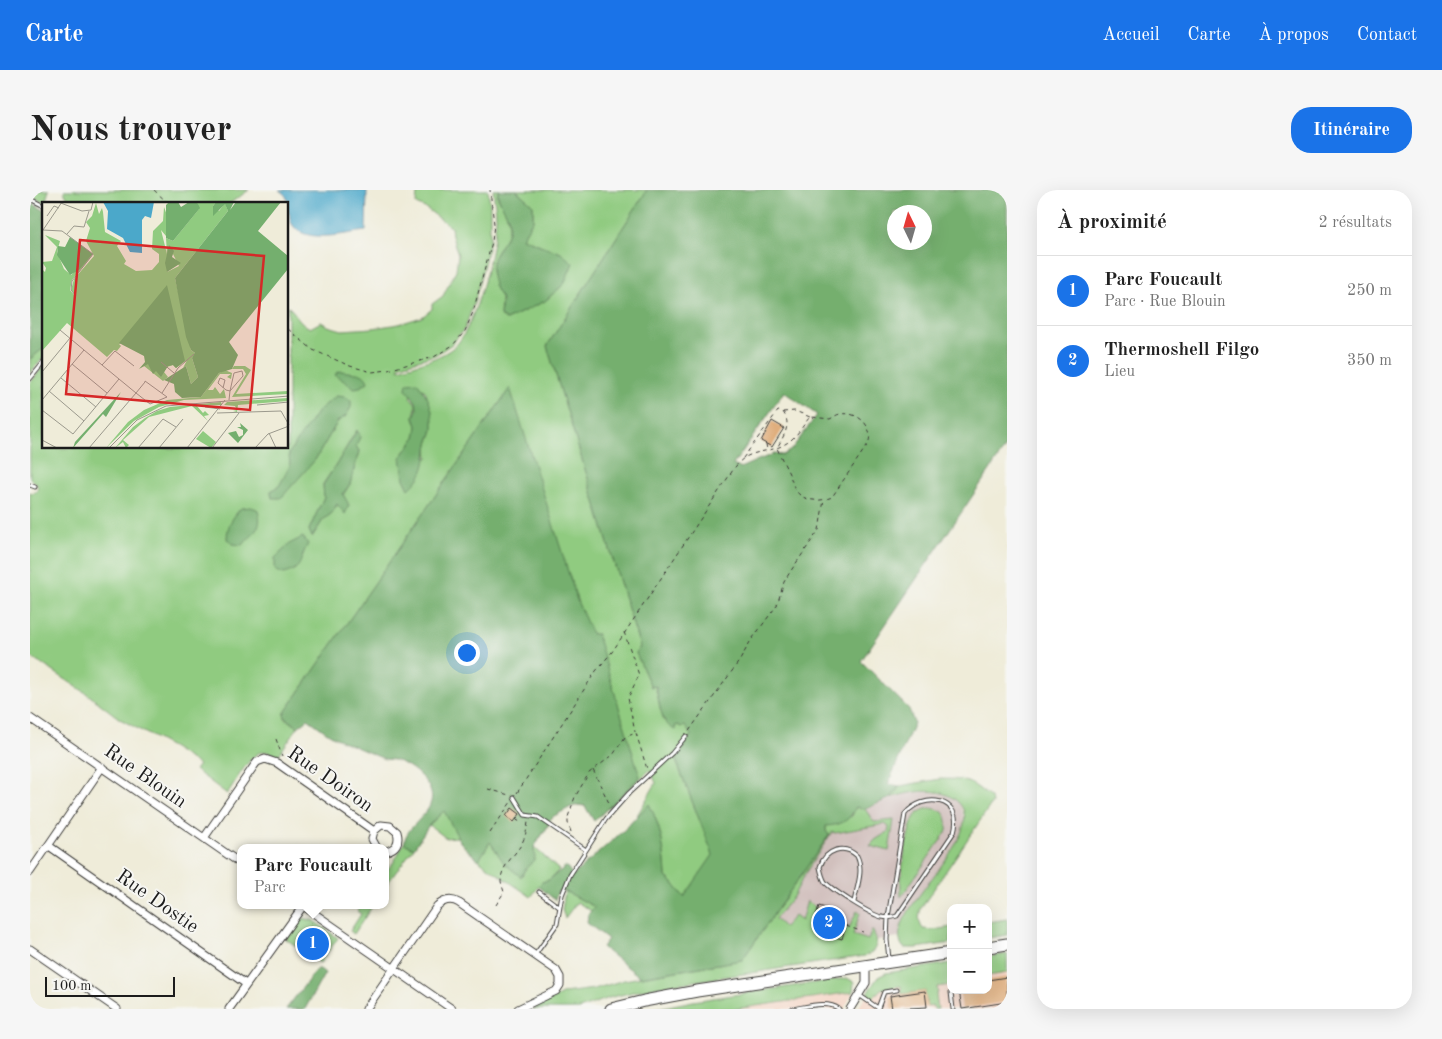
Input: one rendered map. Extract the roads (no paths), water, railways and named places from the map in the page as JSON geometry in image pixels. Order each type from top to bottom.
[{"type":"main road","points":[[992,946],[1007,944]]},
{"type":"main road","points":[[611,1009],[644,1000],[697,991],[947,954]]},
{"type":"street","name":"Rue Blouin","points":[[30,718],[237,861]]},
{"type":"street","name":"Rue Doiron","points":[[204,838],[257,762],[265,759],[277,763],[374,831]]},
{"type":"street","points":[[30,872],[102,767]]},
{"type":"street","name":"Rue Doiron","points":[[375,844],[372,839],[374,831],[381,825],[394,828],[398,836],[396,845],[389,850]]},
{"type":"street","name":"Rue Dostie","points":[[48,846],[246,984]]},
{"type":"street","points":[[366,1009],[438,906],[448,900],[459,903],[556,970],[561,981],[559,988],[518,1009]]},
{"type":"street","points":[[229,1009],[300,909]]},
{"type":"street","points":[[307,909],[452,1009]]},
{"type":"street","points":[[30,949],[117,1009]]},
{"type":"street","points":[[850,1009],[866,983],[866,965]]},
{"type":"lane","points":[[30,199],[42,205]]},
{"type":"lane","points":[[30,379],[42,364]]},
{"type":"lane","points":[[30,485],[35,487]]},
{"type":"lane","points":[[535,956],[555,927],[562,895],[568,880],[612,811],[672,753],[686,736]]},
{"type":"lane","points":[[514,797],[518,800],[523,812],[528,816],[538,817],[586,850]]},
{"type":"lane","points":[[854,902],[860,872],[859,860],[853,852],[847,850],[833,851],[826,855],[820,867],[821,873],[830,887],[869,912],[881,917],[888,918],[897,916],[954,832],[956,825],[955,813],[945,803],[938,801],[922,802],[909,808],[905,814],[888,918],[887,940],[890,962]]},
{"type":"lane","points":[[539,892],[559,907]]},
{"type":"lane","points":[[859,995],[878,1008],[884,992],[897,990]]},
{"type":"lane","points":[[951,994],[953,1009]]},
{"type":"lane","points":[[792,1009],[827,1004],[839,1009]]},
{"type":"water","points":[[279,190],[367,190],[366,231],[326,236],[306,234],[292,224],[289,214],[289,202]]},
{"type":"place","name":"Thermoshell Filgo","points":[[829,923]]},
{"type":"place","name":"Parc Foucault","points":[[313,944]]}]
